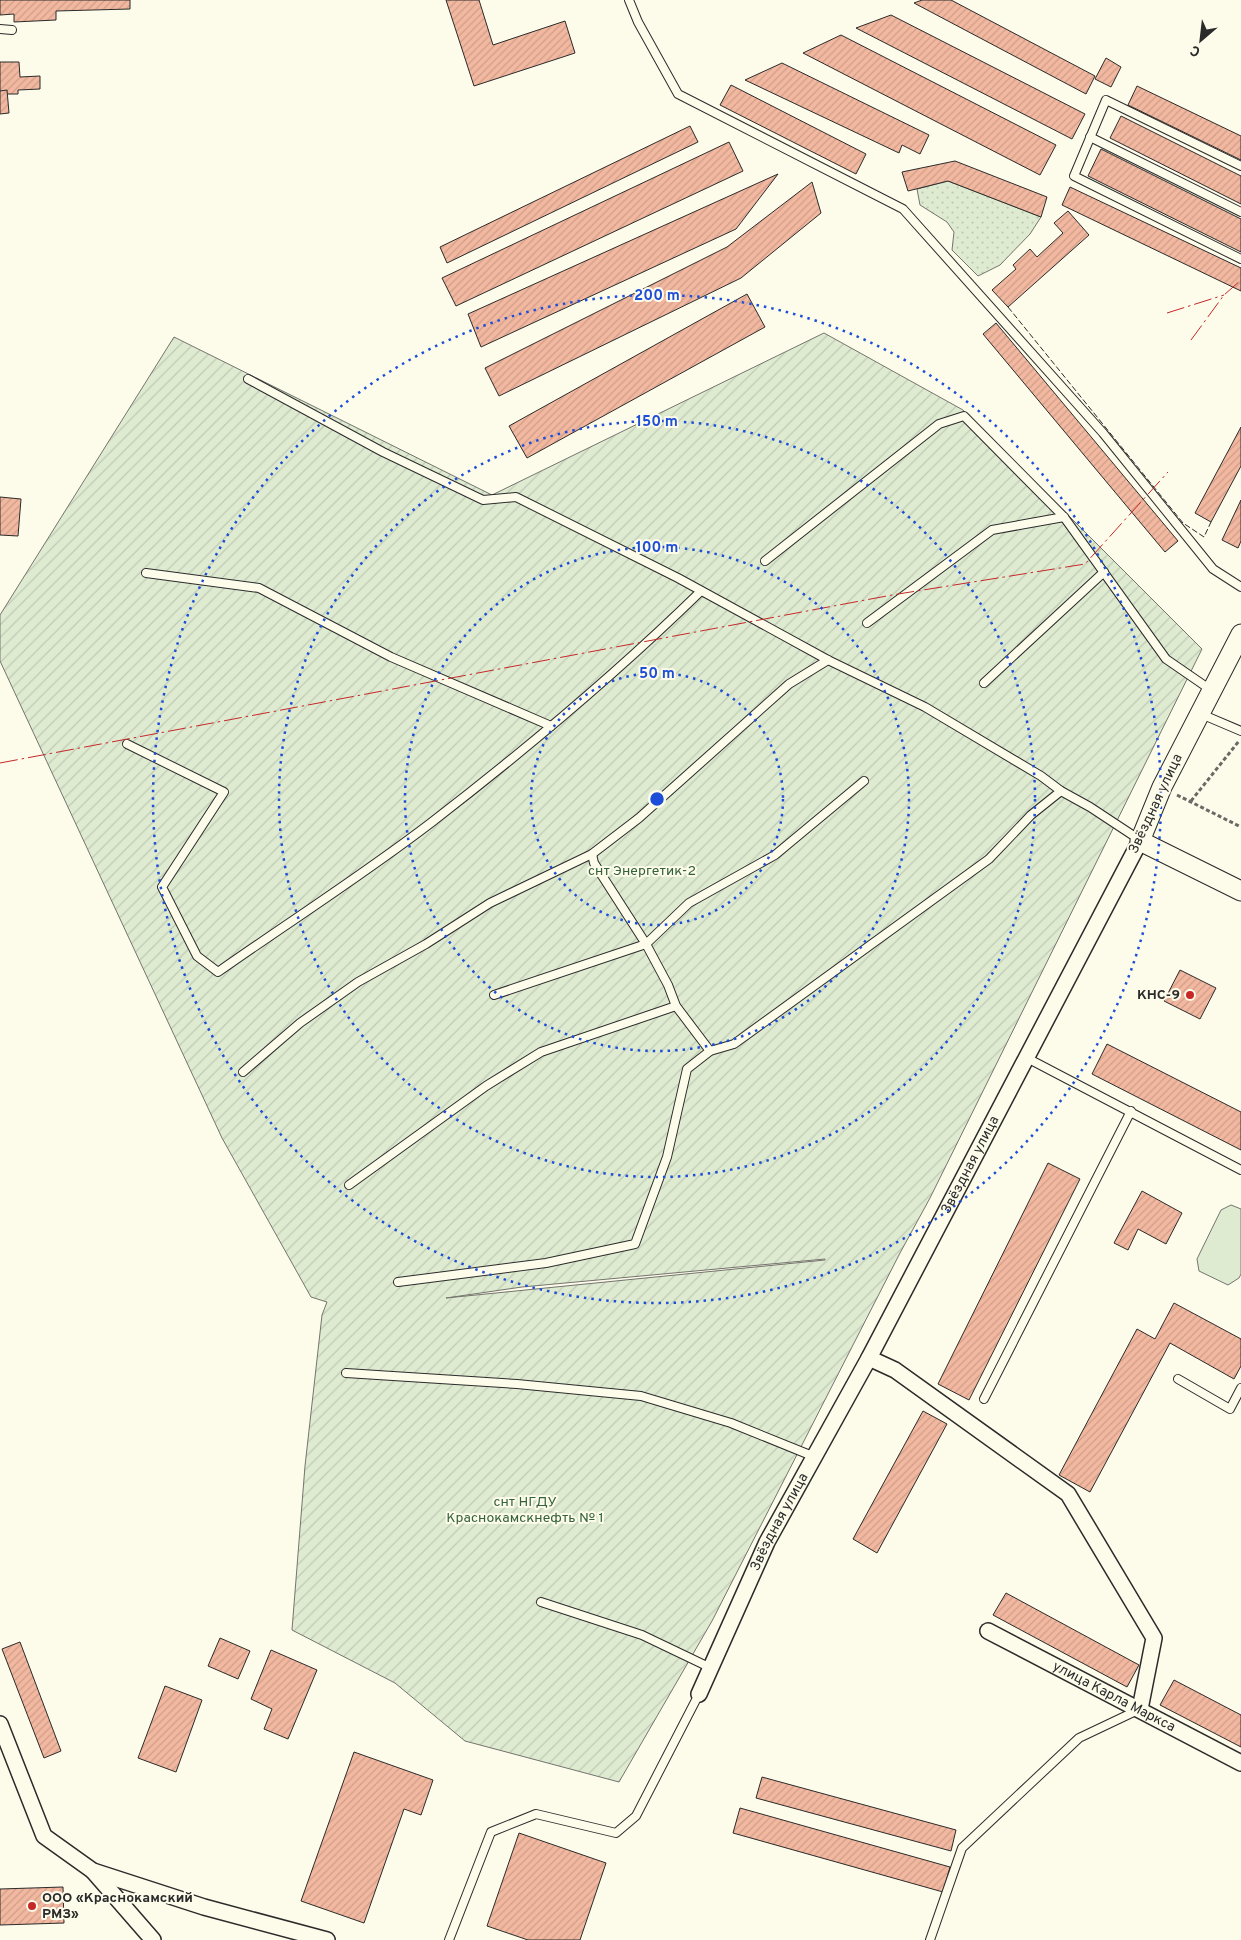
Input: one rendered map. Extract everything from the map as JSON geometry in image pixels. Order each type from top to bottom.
[{"type":"street","name":"Звёздная улица","points":[[699,1694],[767,1542],[869,1358],[1027,1058],[1140,840],[1162,787],[1241,634]]},
{"type":"street","points":[[1140,840],[1241,891]]},
{"type":"street","points":[[869,1358],[895,1370],[1068,1494],[1154,1638],[1140,1709]]},
{"type":"street","name":"улица Карла Маркса","points":[[988,1630],[1241,1763]]},
{"type":"street","points":[[0,1724],[44,1836],[93,1871],[153,1940]]},
{"type":"street","points":[[93,1871],[204,1907],[327,1940]]},
{"type":"lane","points":[[629,0],[638,22],[678,94],[902,209],[1103,433],[1213,569],[1241,587]]},
{"type":"lane","points":[[0,29],[12,30]]},
{"type":"lane","points":[[1241,166],[1106,100],[1074,176],[1241,259]]},
{"type":"lane","points":[[1090,137],[1241,212]]},
{"type":"lane","points":[[248,379],[384,452],[483,500],[516,497],[678,578],[828,660],[925,707],[1041,776],[1061,791],[1090,807],[1140,840]]},
{"type":"lane","points":[[766,561],[939,424],[964,416],[1064,517],[1166,659],[1211,690]]},
{"type":"lane","points":[[867,623],[992,530],[1064,517]]},
{"type":"lane","points":[[984,683],[1104,572]]},
{"type":"lane","points":[[146,573],[259,588],[391,657],[551,726]]},
{"type":"lane","points":[[127,744],[224,792],[162,887],[197,956],[218,972],[431,823],[573,708],[701,591]]},
{"type":"lane","points":[[243,1072],[300,1023],[358,982],[426,944],[490,903],[592,854],[639,818],[790,684],[828,660]]},
{"type":"lane","points":[[1200,713],[1241,731]]},
{"type":"lane","points":[[494,995],[646,944],[690,903],[775,855],[864,781]]},
{"type":"lane","points":[[398,1282],[546,1263],[635,1244],[667,1157],[687,1069],[710,1051],[734,1044],[989,859],[1031,815],[1061,791]]},
{"type":"lane","points":[[592,854],[594,863],[646,944],[668,985],[676,1006],[710,1051]]},
{"type":"lane","points":[[349,1185],[486,1086],[541,1052],[676,1006]]},
{"type":"lane","points":[[1027,1058],[1241,1170]]},
{"type":"lane","points":[[984,1399],[1131,1111]]},
{"type":"lane","points":[[346,1373],[517,1384],[641,1396],[731,1423],[815,1457]]},
{"type":"lane","points":[[1178,1379],[1230,1409],[1241,1388]]},
{"type":"lane","points":[[541,1602],[642,1635],[711,1668]]},
{"type":"lane","points":[[449,1940],[491,1832],[536,1814],[616,1833],[636,1816],[699,1694]]},
{"type":"lane","points":[[930,1940],[962,1848],[1079,1738],[1140,1709]]},
{"type":"path","points":[[1191,801],[1241,739]]},
{"type":"path","points":[[1162,787],[1241,827]]},
{"type":"green space","points":[[948,181],[1041,217],[1030,234],[1000,265],[978,276],[952,250],[954,232],[947,222],[920,205],[917,189]]},
{"type":"green space","name":"снт Энергетик-2","points":[[824,333],[963,410],[1202,649],[930,1198],[712,1621],[619,1782],[465,1741],[395,1683],[292,1630],[305,1466],[322,1315],[327,1302],[311,1297],[222,1138],[0,661],[0,615],[174,337],[492,495]],"holes":[[[825,1260],[446,1298],[522,1287]]]},
{"type":"green space","points":[[1231,1205],[1241,1209],[1241,1274],[1239,1278],[1228,1285],[1199,1271],[1197,1259],[1221,1210]]},
{"type":"building","points":[[0,0],[130,0],[130,9],[56,11],[56,20],[14,22],[14,14],[0,15]]},
{"type":"building","points":[[446,0],[479,0],[493,45],[565,21],[575,53],[474,86]]},
{"type":"building","points":[[922,0],[951,0],[1095,76],[1086,94],[914,3]]},
{"type":"building","points":[[891,15],[1085,114],[1072,139],[856,28]]},
{"type":"building","points":[[841,35],[1056,145],[1040,175],[803,53]]},
{"type":"building","points":[[1106,58],[1121,67],[1111,87],[1095,79]]},
{"type":"building","points":[[0,62],[19,62],[20,77],[40,76],[40,89],[18,90],[18,94],[0,94]]},
{"type":"building","points":[[782,63],[929,135],[920,154],[902,145],[899,153],[745,80]]},
{"type":"building","points":[[731,85],[866,154],[856,174],[720,105]]},
{"type":"building","points":[[1137,86],[1241,136],[1241,160],[1128,105]]},
{"type":"building","points":[[7,90],[9,113],[0,114],[0,91]]},
{"type":"building","points":[[1121,116],[1241,176],[1241,204],[1110,138]]},
{"type":"building","points":[[690,126],[698,142],[447,263],[440,247]]},
{"type":"building","points":[[729,142],[743,171],[456,306],[442,278]]},
{"type":"building","points":[[1101,149],[1241,219],[1241,252],[1088,176]]},
{"type":"building","points":[[955,161],[1047,197],[1041,217],[948,181],[908,191],[902,172]]},
{"type":"building","points":[[778,174],[736,229],[481,347],[468,314]]},
{"type":"building","points":[[812,182],[821,213],[741,278],[499,396],[485,368],[727,247]]},
{"type":"building","points":[[1070,187],[1241,268],[1241,291],[1062,205]]},
{"type":"building","points":[[1068,211],[1089,235],[1008,307],[992,290],[1016,269],[1013,265],[1030,249],[1037,257],[1063,233],[1054,223]]},
{"type":"building","points":[[747,294],[765,327],[527,458],[509,426]]},
{"type":"building","points":[[996,323],[1178,541],[1165,552],[983,334]]},
{"type":"building","points":[[1241,427],[1241,466],[1211,522],[1195,513]]},
{"type":"building","points":[[0,497],[21,499],[18,536],[0,535]]},
{"type":"building","points":[[1241,500],[1241,541],[1238,548],[1222,540]]},
{"type":"building","name":"КНС-9","points":[[1180,970],[1216,988],[1200,1019],[1164,1001]]},
{"type":"building","points":[[1107,1044],[1241,1112],[1241,1150],[1092,1074]]},
{"type":"building","points":[[1048,1163],[1080,1179],[969,1400],[938,1384]]},
{"type":"building","points":[[1142,1191],[1182,1213],[1166,1244],[1138,1229],[1128,1250],[1114,1243]]},
{"type":"building","points":[[1174,1303],[1241,1339],[1241,1366],[1234,1379],[1170,1343],[1090,1492],[1059,1475],[1137,1329],[1155,1339]]},
{"type":"building","points":[[923,1411],[947,1424],[877,1553],[853,1539]]},
{"type":"building","points":[[1006,1593],[1139,1665],[1127,1687],[993,1615]]},
{"type":"building","points":[[220,1638],[250,1651],[238,1679],[208,1666]]},
{"type":"building","points":[[20,1642],[61,1751],[44,1758],[2,1649]]},
{"type":"building","points":[[271,1650],[317,1670],[288,1739],[264,1729],[272,1709],[251,1699]]},
{"type":"building","points":[[1174,1680],[1241,1715],[1241,1747],[1160,1705]]},
{"type":"building","points":[[165,1686],[202,1700],[176,1772],[138,1758]]},
{"type":"building","points":[[354,1752],[433,1780],[421,1815],[404,1809],[364,1923],[301,1901]]},
{"type":"building","points":[[762,1777],[956,1830],[951,1851],[756,1798]]},
{"type":"building","points":[[740,1808],[950,1867],[943,1892],[733,1833]]},
{"type":"building","points":[[519,1833],[606,1863],[580,1940],[528,1940],[487,1926]]},
{"type":"building","name":"ООО «Краснокамский РМЗ»","points":[[63,1887],[64,1923],[0,1925],[0,1889]]},
{"type":"fence","points":[[1008,307],[1183,523],[1204,537],[1211,522]]},
{"type":"power","points":[[1191,340],[1224,295],[1241,280]]},
{"type":"power","points":[[1167,313],[1224,295]]},
{"type":"power","points":[[0,763],[892,595],[1085,564],[1168,472]]},
{"type":"place","name":"КНС-9","points":[[1190,995]]},
{"type":"place","name":"ООО «Краснокамский РМЗ»","points":[[32,1906]]},
{"type":"park label","name":"снт НГДУ Краснокамскнефть № 1","points":[[525,1510]]}]
